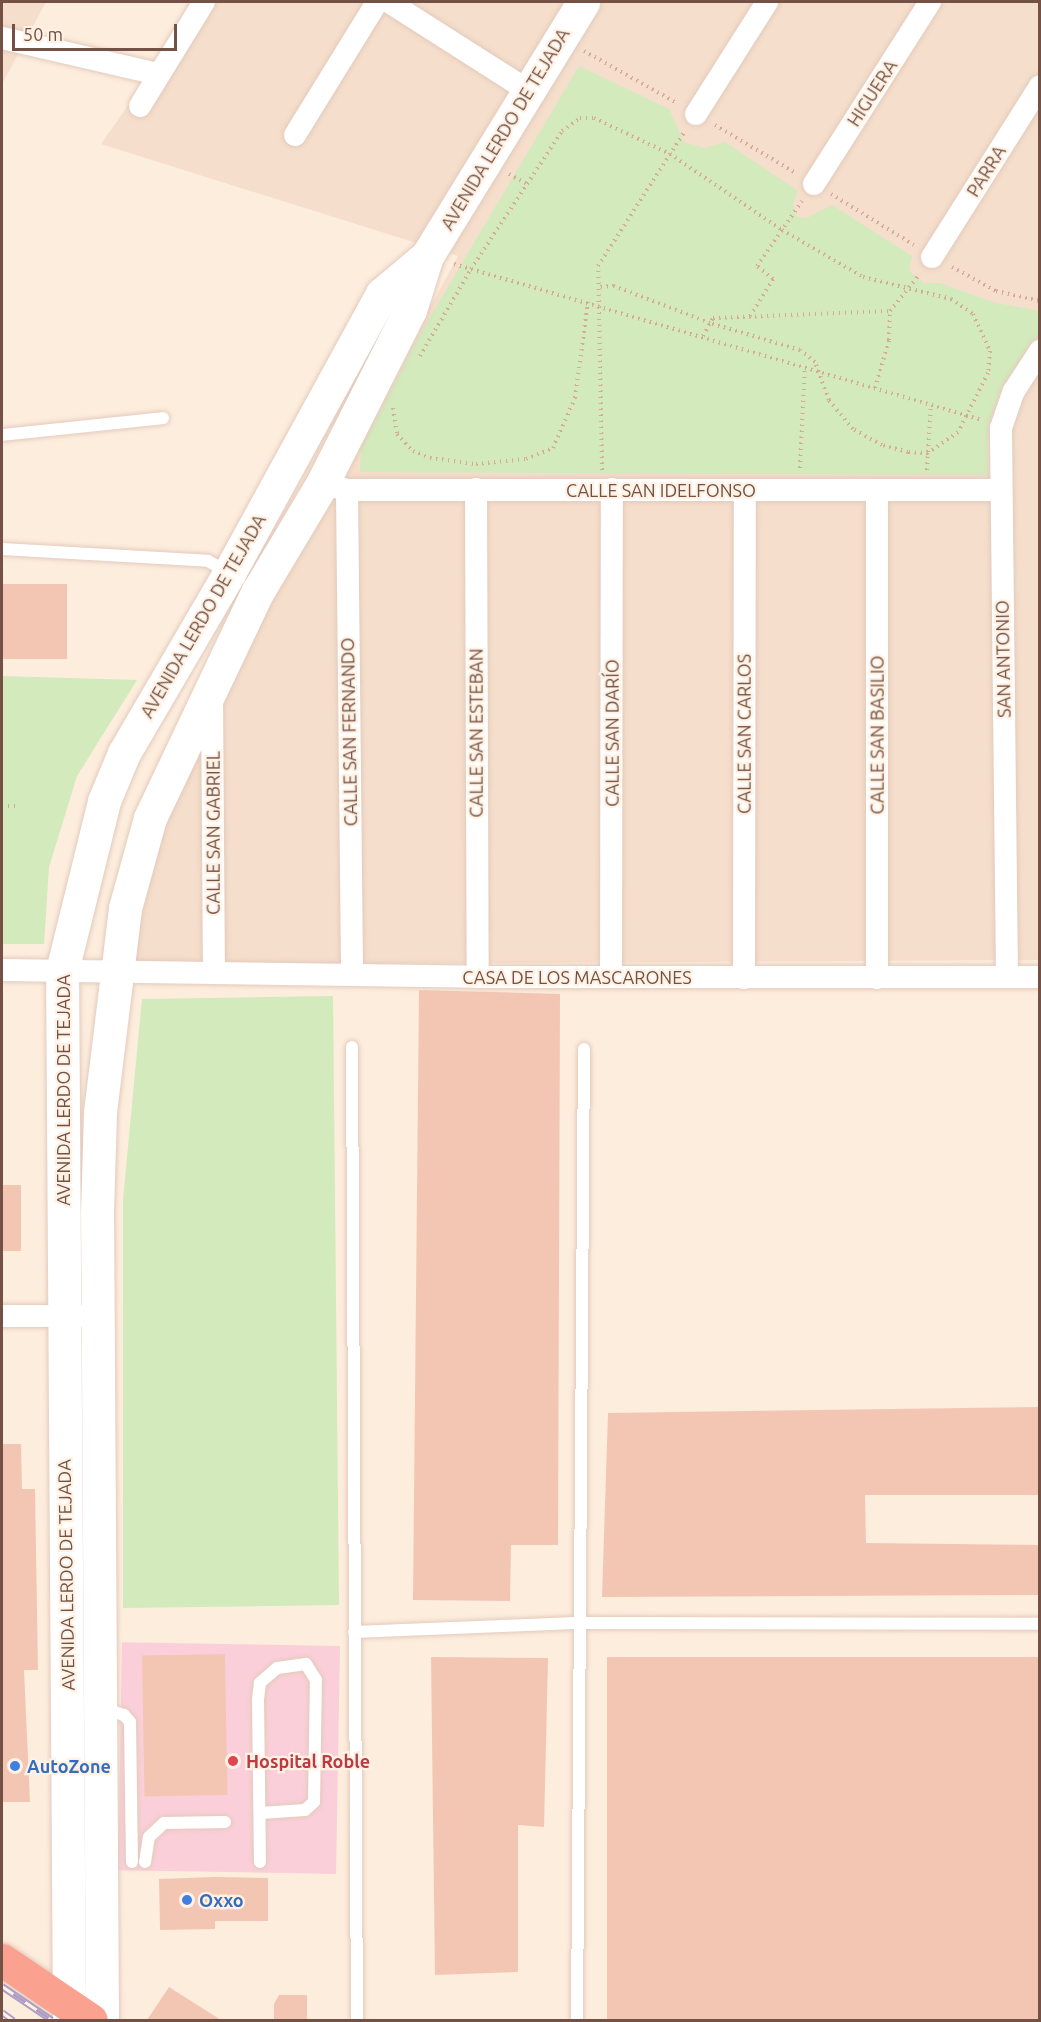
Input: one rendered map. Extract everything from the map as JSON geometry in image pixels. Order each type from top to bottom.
[{"type":"highway","points":[[2,1960],[76,2015]]},
{"type":"street","points":[[140,106],[204,2]]},
{"type":"street","points":[[295,135],[377,2]]},
{"type":"street","points":[[389,2],[526,90]]},
{"type":"street","name":"AVENIDA LERDO DE TEJADA","points":[[76,2015],[62,1316],[62,971],[104,801],[124,753],[244,582],[334,487],[411,310],[428,256],[526,90],[583,2]]},
{"type":"street","points":[[696,114],[766,2]]},
{"type":"street","name":"HIGUERA","points":[[814,184],[930,2]]},
{"type":"street","points":[[2,38],[158,74]]},
{"type":"street","name":"PARRA","points":[[932,256],[1040,86]]},
{"type":"street","name":"AVENIDA LERDO DE TEJADA","points":[[102,2020],[97,1317],[100,1112],[115,973],[125,908],[150,818],[212,693],[244,582],[382,294],[428,256]]},
{"type":"street","name":"SAN ANTONIO","points":[[1007,977],[1001,428],[1014,392],[1040,351]]},
{"type":"street","name":"CALLE SAN IDELFONSO","points":[[334,487],[1001,490]]},
{"type":"street","name":"CALLE SAN FERNANDO","points":[[334,487],[352,974]]},
{"type":"street","name":"CALLE SAN ESTEBAN","points":[[476,489],[478,977]]},
{"type":"street","name":"CALLE SAN DARÍO","points":[[611,977],[612,489]]},
{"type":"street","name":"CALLE SAN CARLOS","points":[[744,978],[745,490]]},
{"type":"street","name":"CALLE SAN BASILIO","points":[[877,491],[877,978]]},
{"type":"street","name":"CALLE SAN GABRIEL","points":[[212,693],[214,973]]},
{"type":"street","name":"CASA DE LOS MASCARONES","points":[[2,970],[478,977],[1040,977]]},
{"type":"street","points":[[2,1316],[97,1317]]},
{"type":"lane","points":[[2,435],[163,418]]},
{"type":"lane","points":[[2,549],[208,561],[244,582]]},
{"type":"lane","points":[[352,1047],[357,2020]]},
{"type":"lane","points":[[577,2020],[582,1623],[584,1048]]},
{"type":"lane","points":[[354,1632],[582,1623],[1040,1624]]},
{"type":"lane","points":[[260,1813],[305,1810],[314,1802],[316,1680],[306,1664],[277,1668],[260,1683],[260,1813],[260,1862]]},
{"type":"lane","points":[[101,1708],[124,1715],[130,1722],[132,1862]]},
{"type":"lane","points":[[145,1862],[149,1837],[164,1823],[225,1822]]},
{"type":"path","points":[[612,489],[601,468],[598,266],[696,114]]},
{"type":"path","points":[[416,362],[471,269],[562,131],[580,118],[594,118],[670,154],[782,230],[863,277],[951,299],[973,314],[990,351],[988,373],[958,432],[928,453],[882,445],[853,429],[829,400],[815,362],[800,350],[710,323],[614,286],[598,287]]},
{"type":"path","points":[[750,316],[773,279],[757,266],[814,184]]},
{"type":"path","points":[[428,256],[703,336],[1001,428]]},
{"type":"path","points":[[874,388],[889,340],[890,311],[932,256]]},
{"type":"path","points":[[397,400],[392,410],[397,434],[413,451],[430,458],[476,464],[526,459],[553,448],[575,398],[588,302]]},
{"type":"path","points":[[703,336],[712,318],[890,311]]},
{"type":"path","points":[[799,490],[805,367]]},
{"type":"path","points":[[926,491],[931,405]]},
{"type":"path","points":[[2,806],[18,806]]},
{"type":"shaded area","points":[[2,2],[46,2],[2,84]]},
{"type":"shaded area","points":[[201,2],[1039,2],[1039,960],[129,965],[170,807],[273,596],[458,256],[101,144]]},
{"type":"shaded area","name":"Hospital Roble","points":[[122,1642],[340,1646],[336,1874],[118,1870]]},
{"type":"green space","points":[[579,66],[669,109],[684,142],[705,148],[725,142],[798,191],[793,204],[797,217],[807,218],[832,205],[912,256],[909,271],[924,283],[940,283],[992,302],[1039,311],[1039,334],[1002,387],[988,426],[988,475],[360,472],[361,448],[421,332]]},
{"type":"green space","points":[[2,676],[137,680],[77,776],[49,867],[44,944],[2,944]]},
{"type":"green space","points":[[333,996],[339,1605],[123,1608],[123,1200],[142,999]]},
{"type":"building","points":[[2,584],[67,584],[67,659],[2,659]]},
{"type":"building","points":[[419,990],[560,994],[558,1545],[511,1545],[510,1601],[413,1600]]},
{"type":"building","points":[[2,1185],[21,1185],[21,1251],[2,1251]]},
{"type":"building","points":[[1040,1407],[1040,1495],[865,1495],[866,1543],[1040,1545],[1040,1595],[602,1597],[608,1413]]},
{"type":"building","points":[[2,1444],[21,1444],[22,1489],[35,1489],[38,1670],[24,1670],[30,1802],[2,1802]]},
{"type":"building","points":[[225,1654],[227,1795],[144,1796],[142,1655]]},
{"type":"building","points":[[431,1657],[548,1658],[544,1827],[518,1825],[518,1972],[435,1975]]},
{"type":"building","points":[[607,1657],[1040,1657],[1040,2020],[607,2020]]},
{"type":"building","points":[[268,1878],[268,1921],[215,1921],[215,1929],[160,1930],[159,1879]]},
{"type":"building","points":[[169,1987],[221,2020],[147,2020]]},
{"type":"building","points":[[279,1995],[307,1995],[307,2020],[274,2020],[274,2004]]},
{"type":"railway","points":[[2,1986],[52,2020]]},
{"type":"railway","points":[[2,2012],[13,2020]]},
{"type":"place","name":"Hospital Roble","points":[[233,1761]]},
{"type":"place","name":"AutoZone","points":[[15,1766]]},
{"type":"place","name":"Oxxo","points":[[187,1900]]}]
